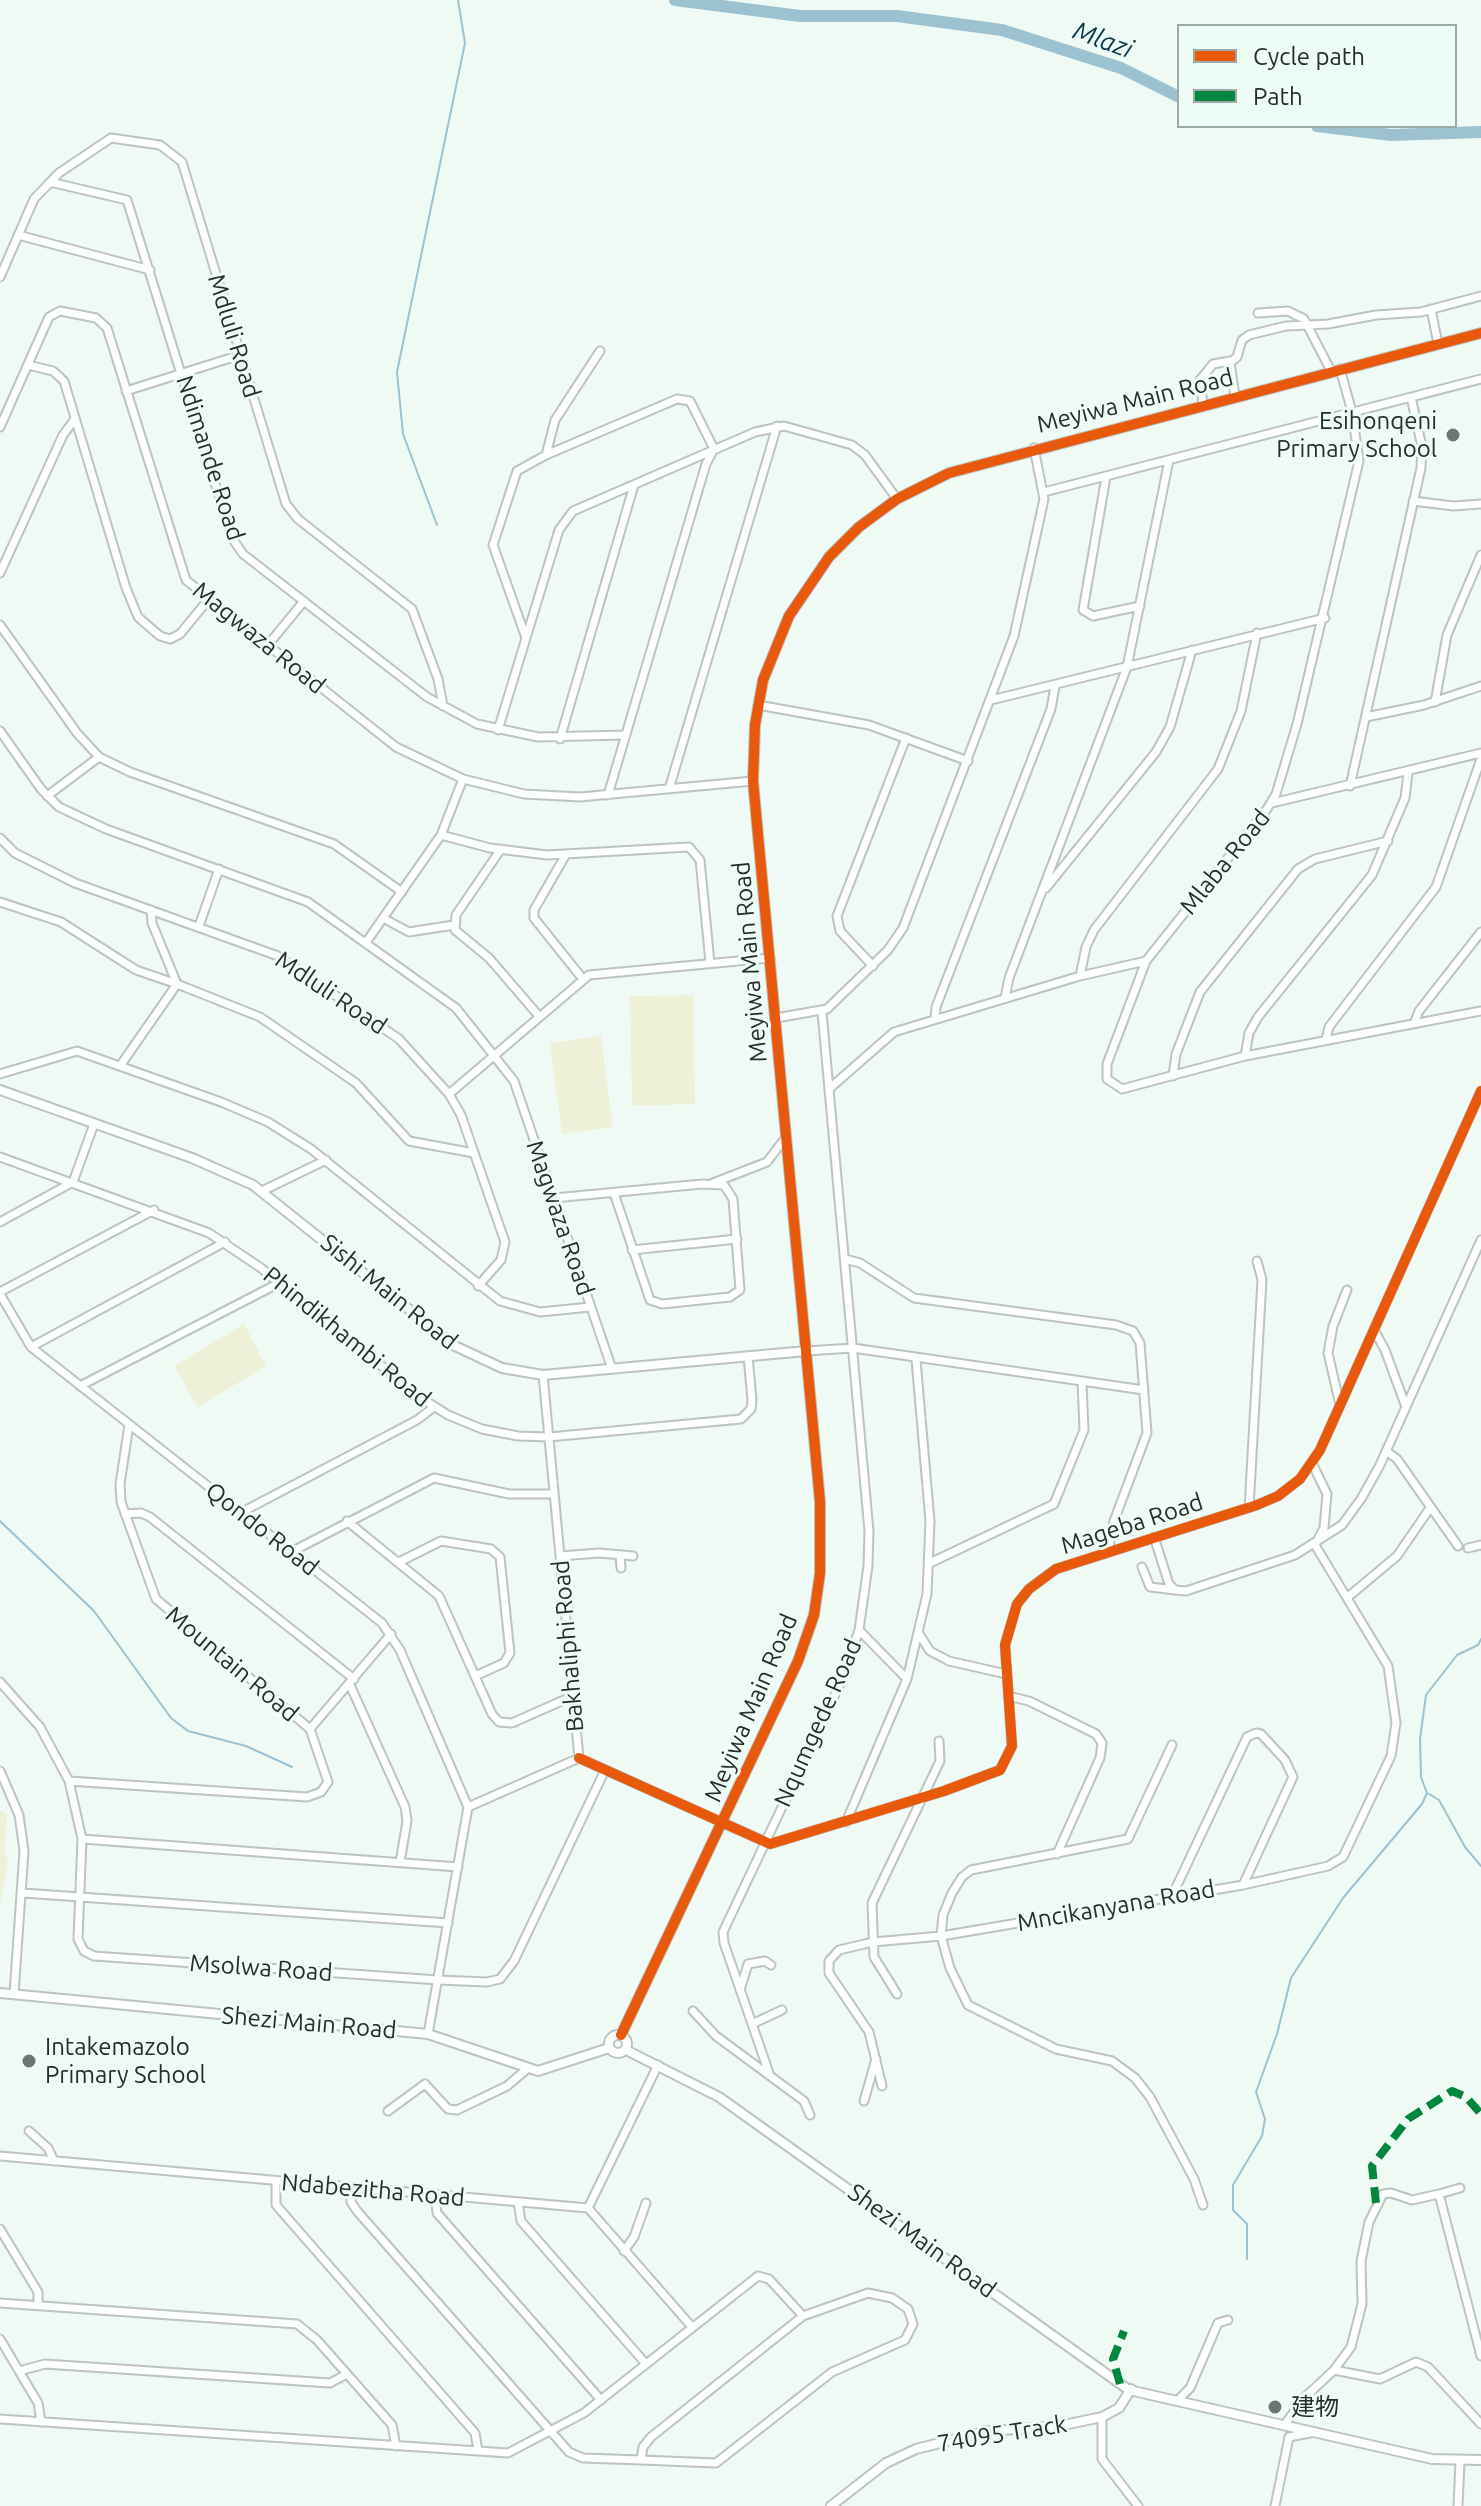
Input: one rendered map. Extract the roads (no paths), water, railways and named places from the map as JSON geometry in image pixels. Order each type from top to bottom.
[{"type":"street","name":"Mdluli Road","points":[[0,277],[34,199],[50,182],[111,138],[160,145],[182,162],[290,511],[412,609],[438,679],[443,706]]},
{"type":"street","name":"Ndimande Road","points":[[50,182],[127,200],[235,544],[304,601],[443,706],[498,730],[560,739],[625,735]]},
{"type":"street","points":[[18,235],[150,270]]},
{"type":"street","points":[[1203,405],[1201,377],[1213,364],[1237,357],[1246,336],[1286,326],[1308,326],[1431,309],[1481,296]]},
{"type":"street","points":[[1431,309],[1438,344]]},
{"type":"street","points":[[1258,313],[1288,311],[1304,319],[1308,326]]},
{"type":"street","name":"Magwaza Road","points":[[1,422],[44,325],[54,313],[96,318],[107,328],[182,572],[208,600],[396,747],[463,779],[524,794],[557,797],[608,795],[753,781]]},
{"type":"street","name":"Mlaba Road","points":[[1173,1076],[1122,1089],[1107,1079],[1107,1064],[1146,961],[1272,803],[1325,618],[1359,461],[1352,412],[1335,370],[1308,326]]},
{"type":"street","name":"Meyiwa Main Road","points":[[621,2035],[798,1661],[814,1615],[820,1573],[820,1502],[753,781],[758,705],[774,646],[801,596],[844,541],[897,499],[949,473],[1034,448],[1481,333]]},
{"type":"street","points":[[546,455],[546,443],[555,420],[600,351]]},
{"type":"street","points":[[126,391],[240,355]]},
{"type":"street","points":[[1230,361],[1235,396]]},
{"type":"street","points":[[28,365],[61,376],[126,588],[138,617],[160,636],[170,639],[180,634],[208,600]]},
{"type":"street","points":[[1044,492],[1481,379]]},
{"type":"street","points":[[1350,786],[1413,501],[1422,447],[1411,397]]},
{"type":"street","points":[[526,638],[498,563],[493,539],[513,477],[523,467],[546,455],[677,399],[695,405],[714,449]]},
{"type":"street","points":[[0,573],[63,435],[75,419]]},
{"type":"street","points":[[669,789],[777,426]]},
{"type":"street","points":[[498,730],[562,521],[573,511],[714,449],[777,426],[798,428],[852,445],[865,455],[897,499]]},
{"type":"street","points":[[776,1018],[822,1012],[873,966],[903,928],[1014,636],[1044,492],[1034,448]]},
{"type":"street","points":[[608,795],[708,458],[714,449]]},
{"type":"street","points":[[1005,998],[1009,978],[1127,667],[1169,460]]},
{"type":"street","points":[[1106,477],[1083,610],[1093,616],[1140,606]]},
{"type":"street","points":[[560,739],[634,485]]},
{"type":"street","points":[[1413,501],[1453,506],[1481,504]]},
{"type":"street","points":[[1435,702],[1447,635],[1481,555]]},
{"type":"street","points":[[267,646],[304,601]]},
{"type":"street","points":[[991,700],[1325,618]]},
{"type":"street","points":[[0,625],[77,733],[99,757],[130,772],[334,844],[402,892]]},
{"type":"street","points":[[1080,976],[1086,947],[1094,930],[1218,769],[1241,711],[1257,633]]},
{"type":"street","points":[[1042,893],[1072,859],[1164,739],[1186,679],[1192,650]]},
{"type":"street","points":[[935,1019],[936,1007],[1051,709],[1055,686]]},
{"type":"street","points":[[1366,717],[1435,702],[1481,686]]},
{"type":"street","points":[[758,705],[856,721],[968,761]]},
{"type":"street","name":"Magwaza Road","points":[[0,731],[47,796],[90,823],[308,902],[441,994],[494,1052],[514,1081],[612,1369]]},
{"type":"street","points":[[873,966],[840,931],[837,916],[906,738]]},
{"type":"street","points":[[1272,803],[1481,756]]},
{"type":"street","points":[[1326,1039],[1329,1027],[1436,887],[1481,756]]},
{"type":"street","points":[[47,796],[99,757]]},
{"type":"street","points":[[1245,1056],[1249,1033],[1258,1017],[1372,875],[1408,790],[1408,773]]},
{"type":"street","points":[[367,941],[441,835],[463,779]]},
{"type":"street","points":[[441,835],[501,849],[565,856],[682,846],[694,850],[700,860],[710,963]]},
{"type":"street","name":"Mdluli Road","points":[[0,838],[15,853],[75,883],[270,952],[301,970],[399,1039],[449,1094],[461,1115],[505,1242],[501,1260],[478,1286]]},
{"type":"street","points":[[1388,841],[1315,859],[1298,869],[1200,992],[1176,1054],[1173,1076],[1245,1056],[1415,1021],[1481,1011]]},
{"type":"street","points":[[501,849],[456,915],[454,925],[459,935],[489,958],[538,1015]]},
{"type":"street","points":[[1057,850],[1072,859]]},
{"type":"street","points":[[565,856],[534,910],[534,918],[582,978]]},
{"type":"street","points":[[199,926],[219,869]]},
{"type":"street","points":[[2,902],[61,922],[136,970],[234,1003],[260,1017],[356,1083],[409,1141],[474,1153]]},
{"type":"street","points":[[151,910],[152,923],[177,984]]},
{"type":"street","points":[[383,918],[410,932],[454,925]]},
{"type":"street","points":[[1415,1021],[1419,1011],[1481,932]]},
{"type":"street","points":[[449,1094],[582,978],[770,958]]},
{"type":"street","points":[[829,1089],[886,1036],[1080,976],[1146,961]]},
{"type":"street","points":[[120,1066],[177,984]]},
{"type":"street","name":"Nqumgede Road","points":[[769,2073],[723,1932],[842,1680],[859,1630],[868,1566],[869,1531],[822,1012]]},
{"type":"street","points":[[0,1074],[71,1051],[257,1117],[326,1160],[500,1301],[523,1310],[549,1312],[590,1307]]},
{"type":"street","name":"Sishi Main Road","points":[[0,1090],[192,1158],[262,1191],[455,1346],[502,1368],[543,1375],[806,1351]]},
{"type":"street","name":"Mageba Road","points":[[764,1844],[923,1798],[1000,1770],[1012,1746],[1005,1645],[1010,1618],[1029,1589],[1056,1569],[1249,1508],[1290,1488],[1312,1463],[1340,1405],[1478,1105],[1481,1091]]},
{"type":"street","points":[[0,1222],[73,1182],[94,1124]]},
{"type":"street","points":[[712,1184],[767,1162],[786,1137]]},
{"type":"street","name":"Phindikhambi Road","points":[[0,1157],[154,1210],[225,1242],[434,1407],[482,1429],[518,1436],[549,1437],[741,1419],[751,1409],[748,1356]]},
{"type":"street","points":[[262,1191],[326,1160]]},
{"type":"street","points":[[554,1198],[712,1184],[724,1185],[732,1193],[737,1239],[741,1282],[735,1294],[662,1304],[650,1300],[614,1193]]},
{"type":"street","points":[[0,1293],[154,1210]]},
{"type":"street","points":[[632,1250],[737,1239]]},
{"type":"street","points":[[1142,1567],[1150,1587],[1186,1591],[1278,1562],[1315,1545],[1353,1511],[1386,1451],[1481,1240]]},
{"type":"street","points":[[31,1347],[225,1242]]},
{"type":"street","points":[[845,1259],[854,1260],[914,1298],[1129,1329],[1140,1343],[1147,1433],[1111,1530],[1108,1551]]},
{"type":"street","points":[[1249,1508],[1262,1280],[1257,1261]]},
{"type":"street","points":[[80,1386],[279,1283]]},
{"type":"street","points":[[1340,1405],[1328,1353],[1333,1326],[1347,1290]]},
{"type":"street","name":"Qondo Road","points":[[0,1293],[31,1347],[382,1623],[391,1634],[468,1807]]},
{"type":"street","points":[[1374,1330],[1385,1350],[1406,1407]]},
{"type":"street","points":[[806,1351],[853,1348],[916,1360],[1144,1390]]},
{"type":"street","points":[[846,1822],[907,1679],[919,1634],[930,1563],[916,1360]]},
{"type":"street","name":"Bakhaliphi Road","points":[[468,1807],[579,1758],[543,1375]]},
{"type":"street","points":[[930,1563],[1054,1504],[1084,1430],[1082,1382]]},
{"type":"street","points":[[242,1512],[417,1420],[434,1407]]},
{"type":"street","name":"Mountain Road","points":[[69,1781],[314,1796],[324,1790],[328,1778],[310,1729],[159,1602],[125,1514],[120,1484],[129,1425]]},
{"type":"street","points":[[1386,1451],[1397,1459],[1458,1546]]},
{"type":"street","points":[[1312,1463],[1327,1494],[1324,1528],[1315,1545]]},
{"type":"street","points":[[291,1552],[347,1521],[440,1478],[509,1494],[554,1494]]},
{"type":"street","points":[[1348,1597],[1397,1556],[1430,1508]]},
{"type":"street","points":[[125,1514],[141,1513],[150,1517],[352,1682],[405,1807],[407,1821],[400,1862]]},
{"type":"street","points":[[347,1521],[439,1596],[492,1714],[503,1724],[573,1696]]},
{"type":"street","points":[[1154,1537],[1169,1584],[1175,1590]]},
{"type":"street","points":[[399,1562],[441,1541],[491,1549],[500,1557],[510,1653],[504,1663],[475,1676]]},
{"type":"street","name":"Mncikanyana Road","points":[[877,2057],[869,2032],[828,1967],[839,1950],[873,1942],[941,1936],[1243,1885],[1328,1866],[1343,1857],[1395,1747],[1390,1674],[1315,1545]]},
{"type":"street","points":[[1468,1548],[1481,1545]]},
{"type":"street","points":[[620,1555],[621,1568]]},
{"type":"street","points":[[560,1556],[633,1556]]},
{"type":"street","points":[[859,1630],[907,1679]]},
{"type":"street","points":[[310,1729],[391,1634]]},
{"type":"street","points":[[919,1634],[930,1651],[949,1661],[1006,1674]]},
{"type":"street","name":"Msolwa Road","points":[[0,1682],[40,1727],[69,1781],[82,1839],[78,1939],[81,1948],[90,1955],[487,1982],[505,1975],[605,1770]]},
{"type":"street","points":[[1008,1696],[1029,1701],[1096,1734],[1102,1743],[1100,1758],[1057,1854]]},
{"type":"street","points":[[1172,1896],[1247,1737],[1256,1733],[1261,1734],[1285,1760],[1293,1777],[1243,1885]]},
{"type":"street","points":[[897,1994],[874,1957],[874,1897],[940,1761],[939,1741]]},
{"type":"street","points":[[1172,1745],[1128,1839],[966,1873],[945,1909],[941,1936],[950,1968],[968,2005],[1064,2053],[1112,2061],[1135,2078],[1150,2097],[1194,2179],[1203,2205]]},
{"type":"street","points":[[579,1758],[764,1844]]},
{"type":"street","points":[[0,1771],[13,1797],[22,1827],[23,1893],[14,1994]]},
{"type":"street","points":[[428,2034],[468,1807]]},
{"type":"street","points":[[82,1839],[458,1867]]},
{"type":"street","points":[[23,1893],[448,1923]]},
{"type":"street","points":[[740,1990],[748,1964],[765,1961],[771,1965]]},
{"type":"street","name":"Shezi Main Road","points":[[0,1993],[428,2034],[474,2046],[527,2069],[547,2070],[609,2048]]},
{"type":"street","points":[[752,2024],[782,2010]]},
{"type":"street","points":[[693,2011],[716,2036],[804,2101],[810,2115]]},
{"type":"street","points":[[621,2035],[627,2041],[626,2050]]},
{"type":"street","name":"Shezi Main Road","points":[[609,2048],[610,2039],[621,2035]]},
{"type":"street","name":"Shezi Main Road","points":[[609,2048],[617,2054],[626,2050],[719,2097],[1108,2376],[1131,2389],[1432,2459],[1460,2462],[1481,2460]]},
{"type":"street","points":[[877,2057],[882,2086]]},
{"type":"street","points":[[864,2101],[877,2057]]},
{"type":"street","points":[[658,2065],[588,2208],[692,2327]]},
{"type":"street","points":[[388,2111],[425,2084],[448,2109],[457,2110],[507,2086],[527,2069]]},
{"type":"street","points":[[29,2131],[48,2148],[54,2161]]},
{"type":"street","name":"Ndabezitha Road","points":[[0,2156],[588,2208]]},
{"type":"street","points":[[276,2182],[276,2205],[475,2433],[478,2451]]},
{"type":"street","points":[[351,2188],[351,2202],[357,2211],[574,2455],[641,2460],[716,2463],[832,2372],[905,2340],[913,2324],[908,2309],[880,2293],[848,2297],[803,2316],[651,2437],[643,2447],[641,2460]]},
{"type":"street","points":[[1286,2423],[1311,2390],[1334,2370],[1351,2347],[1359,2325],[1361,2261],[1376,2203],[1387,2193],[1412,2200],[1460,2188]]},
{"type":"street","points":[[1439,2194],[1481,2356]]},
{"type":"street","points":[[435,2195],[435,2209],[440,2217],[601,2400]]},
{"type":"street","points":[[518,2202],[521,2221],[646,2364]]},
{"type":"street","points":[[624,2251],[634,2237],[646,2203]]},
{"type":"street","points":[[0,2229],[38,2292],[38,2305]]},
{"type":"street","points":[[0,2419],[508,2453],[552,2431],[601,2400],[763,2275],[803,2316]]},
{"type":"street","points":[[0,2303],[297,2324],[308,2330],[392,2425],[396,2446]]},
{"type":"street","points":[[1178,2400],[1190,2388],[1218,2323],[1228,2320]]},
{"type":"street","points":[[0,2339],[41,2408],[41,2422]]},
{"type":"street","points":[[1334,2370],[1380,2379],[1416,2362],[1428,2367],[1481,2424]]},
{"type":"street","points":[[19,2371],[45,2364],[330,2383],[347,2374]]},
{"type":"street","points":[[1131,2389],[1119,2408],[1102,2417],[1102,2459],[1138,2506]]},
{"type":"street","name":"74095 Track","points":[[831,2506],[886,2463],[938,2441],[988,2431],[1059,2426],[1102,2417]]},
{"type":"street","points":[[1275,2506],[1289,2437],[1317,2432]]},
{"type":"street","points":[[1458,2506],[1460,2462]]},
{"type":"waterway","points":[[437,525],[403,434],[397,372],[465,43],[458,0]]},
{"type":"waterway","name":"Mlazi","points":[[675,0],[800,16],[897,16],[1002,30],[1121,68],[1177,96]]},
{"type":"waterway","name":"Mlazi","points":[[1333,128],[1391,135],[1481,132]]},
{"type":"waterway","points":[[0,1521],[94,1611],[171,1718],[188,1731],[246,1746],[292,1767]]},
{"type":"waterway","points":[[1247,2259],[1247,2224],[1233,2210],[1233,2185],[1262,2136],[1265,2119],[1256,2092],[1277,2034],[1291,1978],[1343,1898],[1422,1804],[1427,1793],[1421,1777],[1420,1739],[1426,1695],[1457,1655],[1478,1645],[1481,1639]]},
{"type":"waterway","points":[[1429,1794],[1439,1800],[1465,1847],[1481,1866]]},
{"type":"place","name":"Esihonqeni Primary School","points":[[1453,435]]},
{"type":"place","name":"Intakemazolo Primary School","points":[[29,2061]]},
{"type":"place","name":"建物","points":[[1275,2407]]}]
